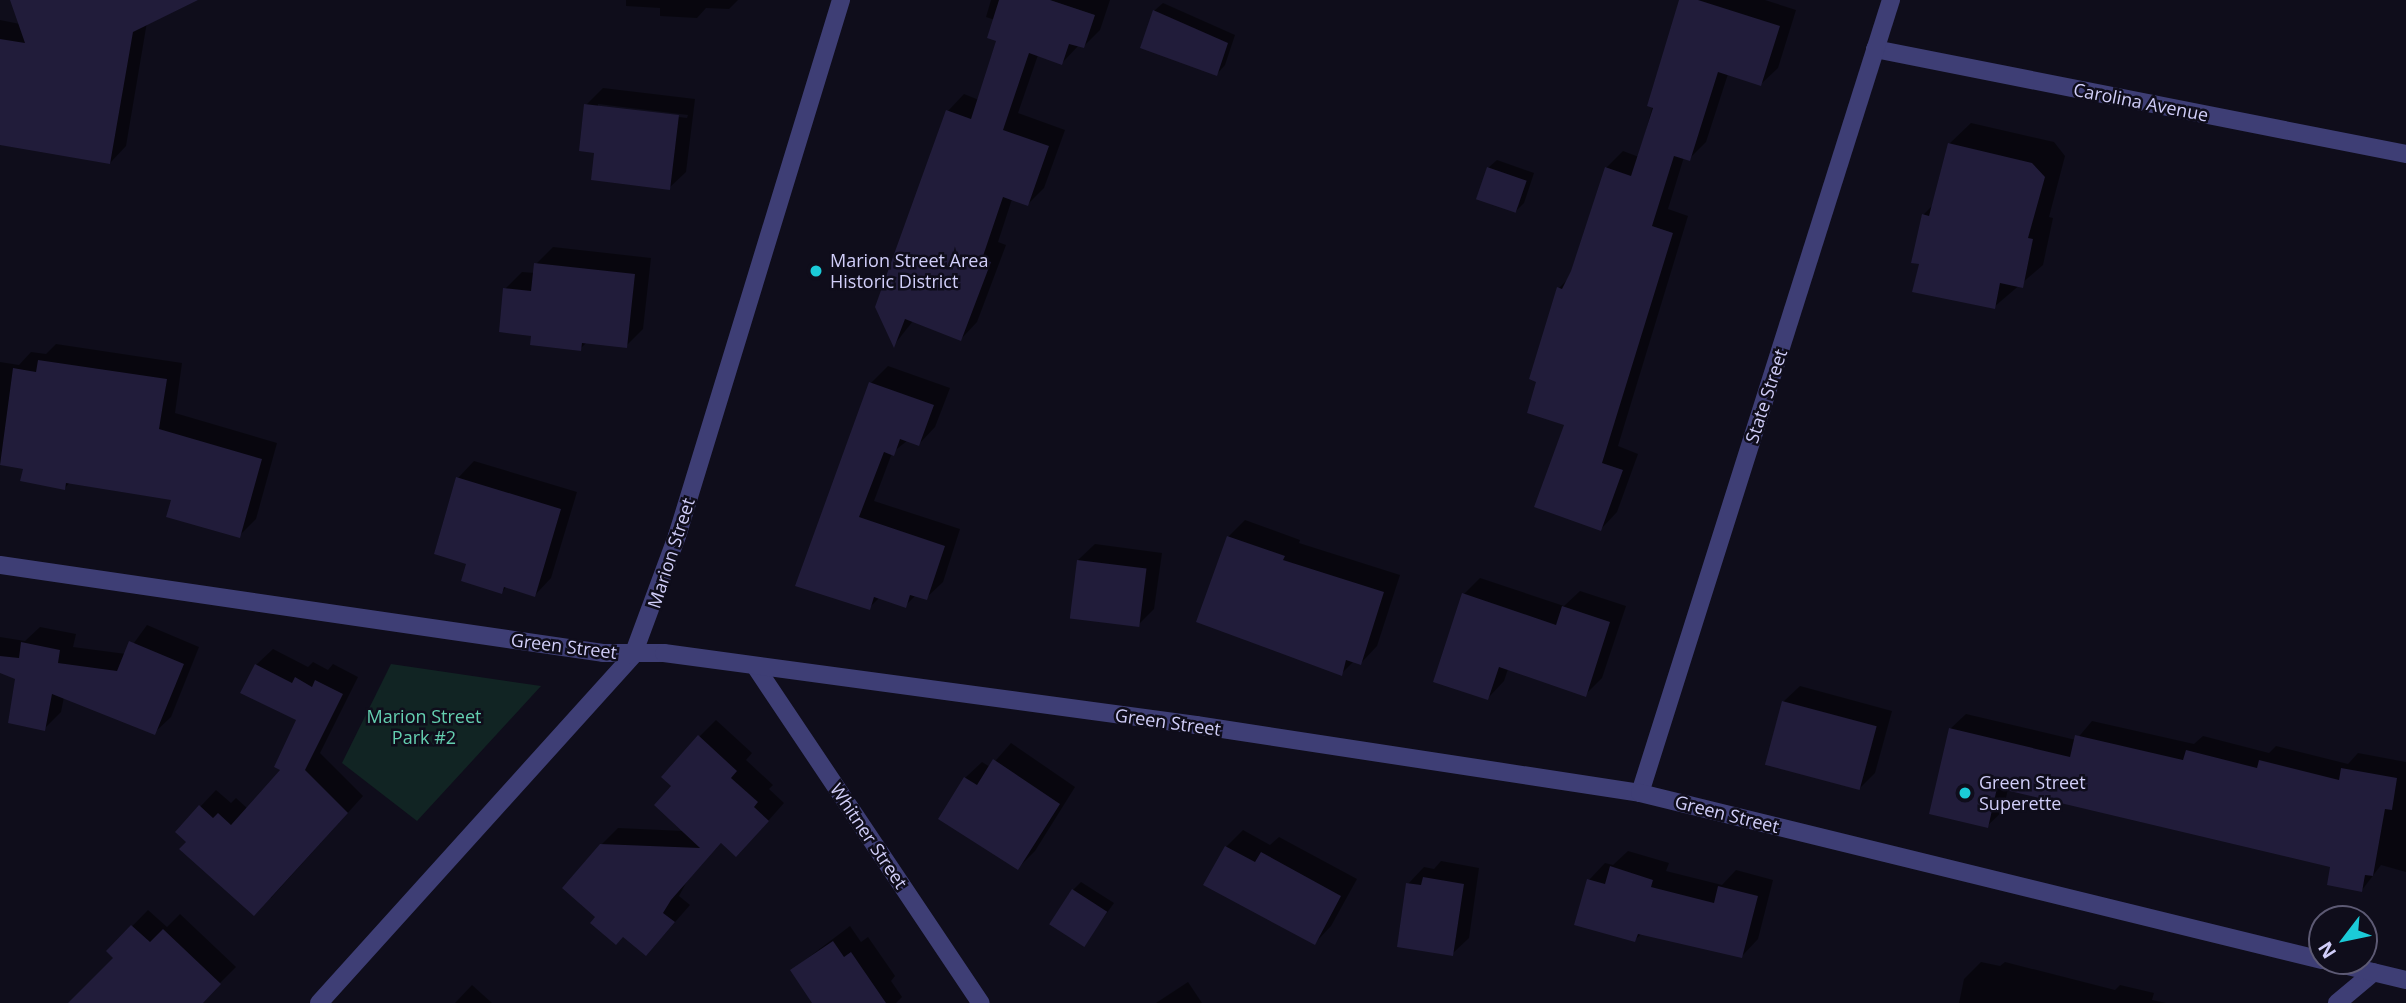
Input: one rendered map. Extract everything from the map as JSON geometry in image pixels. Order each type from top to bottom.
[{"type":"street","name":"Marion Street","points":[[319,1003],[633,654],[677,536],[841,0]]},
{"type":"street","name":"State Street","points":[[1640,793],[1891,0]]},
{"type":"street","name":"Carolina Avenue","points":[[1875,49],[2406,154]]},
{"type":"street","name":"Green Street","points":[[0,565],[603,653],[664,653],[757,669],[1196,725],[1640,793],[2308,957]]},
{"type":"street","name":"Whitner Street","points":[[757,669],[981,1003]]},
{"type":"street","points":[[2378,973],[2406,980]]},
{"type":"street","points":[[2337,1003],[2370,975]]},
{"type":"green space","name":"Marion Street Park #2","points":[[391,664],[541,686],[417,821],[342,763]]},
{"type":"building","points":[[10,0],[198,0],[133,32],[110,164],[0,145],[0,39],[25,43]]},
{"type":"building","points":[[999,0],[1050,0],[1095,15],[1084,48],[1069,44],[1062,65],[1029,53],[1003,130],[1049,146],[1028,206],[1003,197],[982,259],[991,262],[961,341],[905,319],[894,348],[875,307],[946,110],[971,119],[996,41],[987,38]]},
{"type":"building","points":[[1679,0],[1698,0],[1780,26],[1761,86],[1718,72],[1690,161],[1674,156],[1652,226],[1673,233],[1602,463],[1623,470],[1601,531],[1534,507],[1564,425],[1527,413],[1536,382],[1529,379],[1557,287],[1562,289],[1571,271],[1605,167],[1631,176],[1653,108],[1647,106]]},
{"type":"building","points":[[1153,10],[1228,43],[1217,76],[1140,48]]},
{"type":"building","points":[[584,104],[679,115],[670,190],[591,180],[594,153],[579,151]]},
{"type":"building","points":[[1948,143],[2032,163],[2045,177],[2028,238],[2033,239],[2023,288],[2000,283],[1995,309],[1912,292],[1919,264],[1911,263],[1922,214],[1929,216]]},
{"type":"building","points":[[1487,167],[1527,181],[1516,213],[1476,199]]},
{"type":"building","points":[[534,263],[635,274],[627,348],[582,343],[581,351],[530,345],[531,336],[499,332],[503,288],[531,291]]},
{"type":"building","points":[[38,360],[167,379],[159,429],[262,459],[240,538],[166,517],[171,500],[66,483],[65,490],[20,481],[23,469],[0,465],[13,368],[36,372]]},
{"type":"building","points":[[869,382],[934,405],[919,446],[900,439],[894,456],[884,452],[859,517],[945,546],[927,600],[910,595],[906,608],[874,597],[870,610],[795,586]]},
{"type":"building","points":[[456,477],[561,509],[535,597],[504,587],[502,594],[461,581],[466,564],[434,554]]},
{"type":"building","points":[[1227,536],[1285,556],[1283,560],[1384,592],[1361,665],[1346,660],[1342,676],[1196,622]]},
{"type":"building","points":[[1077,560],[1146,569],[1139,627],[1070,619]]},
{"type":"building","points":[[1462,593],[1556,625],[1562,606],[1610,622],[1586,697],[1499,667],[1488,700],[1433,682]]},
{"type":"building","points":[[129,641],[184,664],[155,735],[52,694],[45,731],[8,723],[15,679],[0,673],[0,656],[19,658],[21,642],[60,650],[58,663],[117,671]]},
{"type":"building","points":[[255,664],[292,683],[295,677],[312,687],[315,680],[343,694],[305,770],[348,813],[254,916],[179,849],[186,842],[175,832],[199,805],[213,818],[218,813],[231,825],[280,770],[274,767],[296,720],[240,693]]},
{"type":"building","points":[[1782,701],[1877,726],[1860,790],[1765,765]]},
{"type":"building","points":[[1949,728],[2070,757],[2075,735],[2183,760],[2186,750],[2257,768],[2259,760],[2339,780],[2341,768],[2397,778],[2392,810],[2385,809],[2373,876],[2365,875],[2362,892],[2327,885],[2330,867],[1997,788],[1988,828],[1929,814]]},
{"type":"building","points":[[698,735],[737,771],[731,778],[758,802],[754,807],[769,821],[736,857],[721,843],[671,900],[663,913],[675,922],[646,956],[623,937],[616,945],[590,923],[595,917],[562,888],[600,844],[700,848],[654,805],[671,786],[661,777]]},
{"type":"building","points":[[993,759],[1060,804],[1018,870],[938,819],[964,777],[977,785]]},
{"type":"building","points":[[1225,846],[1255,862],[1261,852],[1341,896],[1315,945],[1203,885]]},
{"type":"building","points":[[1610,866],[1653,880],[1651,887],[1714,903],[1718,886],[1758,896],[1742,958],[1638,934],[1635,942],[1574,925],[1587,879],[1605,884]]},
{"type":"building","points":[[1423,877],[1464,884],[1453,956],[1397,947],[1406,883],[1421,885]]},
{"type":"building","points":[[1072,889],[1107,912],[1084,947],[1049,924]]},
{"type":"building","points":[[131,925],[150,942],[163,929],[221,984],[203,1003],[68,1003],[113,958],[106,951]]},
{"type":"building","points":[[833,941],[844,957],[851,952],[886,1003],[812,1003],[790,970]]},
{"type":"place","name":"Marion Street Area Historic District","points":[[816,271]]},
{"type":"place","name":"Green Street Superette","points":[[1965,793]]}]
